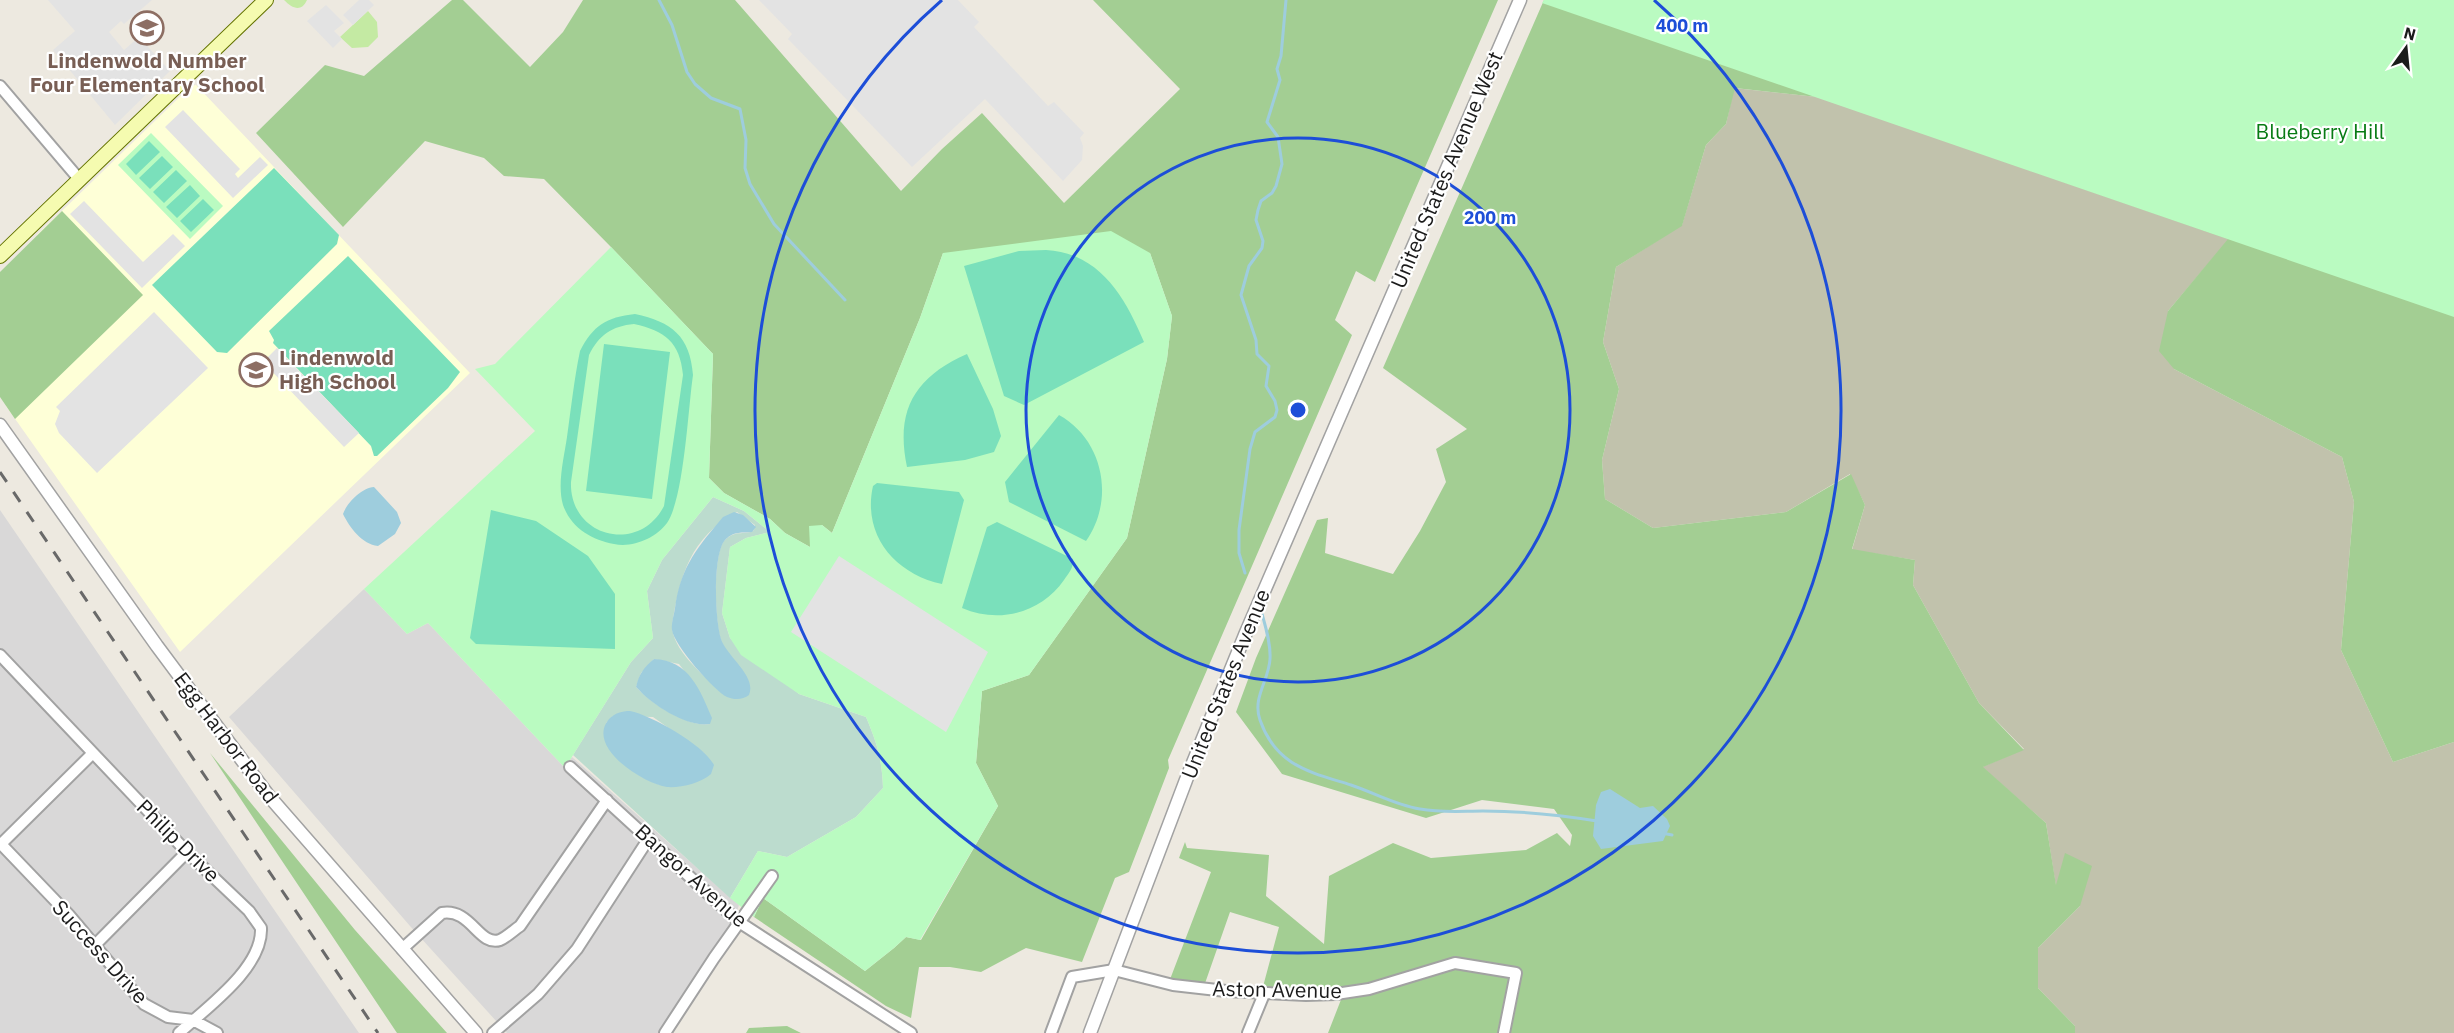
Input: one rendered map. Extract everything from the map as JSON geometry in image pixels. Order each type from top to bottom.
[{"type":"main road","points":[[1,253],[266,0]]},
{"type":"street","name":"United States Avenue West","points":[[1373,339],[1520,0]]},
{"type":"street","points":[[0,86],[79,179]]},
{"type":"street","name":"United States Avenue","points":[[1090,1033],[1186,780],[1245,635],[1373,339]]},
{"type":"street","name":"Egg Harbor Road","points":[[1,426],[157,646],[267,795],[476,1033]]},
{"type":"street","name":"Philip Drive","points":[[0,655],[187,852],[249,911],[261,928],[262,937],[257,954],[242,974],[179,1033]]},
{"type":"street","points":[[0,673],[9,665]]},
{"type":"street","points":[[0,843],[93,753]]},
{"type":"street","name":"Bangor Avenue","points":[[570,767],[739,922],[911,1033]]},
{"type":"street","points":[[402,949],[442,913],[461,915],[486,939],[494,941],[502,939],[520,926],[607,800]]},
{"type":"street","points":[[493,1033],[538,994],[577,949],[649,838]]},
{"type":"street","name":"Success Drive","points":[[0,843],[69,915],[144,1004],[168,1017],[193,1020],[217,1033]]},
{"type":"street","points":[[94,946],[187,852]]},
{"type":"street","points":[[665,1033],[772,876]]},
{"type":"street","name":"Aston Avenue","points":[[1051,1033],[1072,976],[1114,970],[1173,985],[1264,994],[1336,994],[1369,989],[1455,963],[1516,973],[1504,1033]]},
{"type":"street","points":[[1248,1033],[1264,994]]},
{"type":"shaded area","points":[[48,0],[152,0],[124,24],[121,21],[109,32],[124,50],[139,37],[170,71],[115,125],[53,50],[75,31]]},
{"type":"shaded area","points":[[359,0],[369,0],[374,5],[353,25],[343,15]]},
{"type":"shaded area","points":[[759,0],[958,0],[979,22],[974,27],[1048,106],[1054,102],[1084,133],[1080,138],[1083,146],[1082,160],[1063,181],[985,99],[912,167],[788,39],[792,34]]},
{"type":"shaded area","points":[[326,5],[344,23],[334,31],[342,39],[333,48],[307,21]]},
{"type":"shaded area","name":"Lindenwold High School","points":[[196,85],[470,373],[180,652],[6,406],[106,310],[37,235],[191,86]]},
{"type":"shaded area","points":[[1734,88],[1817,97],[2229,239],[2168,311],[2174,369],[2342,457],[2354,502],[2341,650],[2393,762],[2454,742],[2454,1033],[2075,1033],[2075,1026],[2038,988],[2038,948],[2080,906],[2056,887],[2046,823],[1982,767],[2024,749],[1979,703],[1913,585],[1915,560],[1852,550],[1865,505],[1850,474],[1786,512],[1653,528],[1605,499],[1602,460],[1619,389],[1603,342],[1616,267],[1682,225],[1706,145],[1726,124]]},
{"type":"shaded area","points":[[183,110],[240,169],[235,174],[238,178],[260,157],[268,165],[233,198],[165,127]]},
{"type":"shaded area","points":[[84,201],[143,262],[173,234],[185,246],[142,288],[70,214]]},
{"type":"shaded area","points":[[154,312],[208,368],[97,473],[59,433],[55,424],[60,411],[56,407]]},
{"type":"shaded area","points":[[277,348],[359,433],[344,447],[263,362]]},
{"type":"shaded area","points":[[713,497],[744,511],[770,532],[746,538],[730,547],[722,613],[730,638],[799,694],[866,717],[880,760],[883,788],[856,817],[787,857],[758,851],[730,898],[573,755],[631,662],[653,638],[647,591],[662,560]],"holes":[[[737,512],[755,525],[754,530],[729,537],[721,547],[716,573],[716,604],[721,640],[725,649],[743,671],[718,690],[682,652],[673,634],[672,625],[684,574],[698,546],[721,522]],[[654,659],[679,664],[710,724],[683,719],[654,703],[636,687],[641,673]],[[613,716],[653,717],[704,753],[660,785],[637,774],[624,762],[606,723]]]},
{"type":"shaded area","points":[[0,510],[195,795],[359,1033],[0,1033]]},
{"type":"shaded area","points":[[839,556],[988,652],[946,732],[791,632]]},
{"type":"shaded area","points":[[364,589],[407,634],[428,623],[564,767],[572,757],[739,905],[734,920],[658,1033],[507,1033],[410,926],[229,717]]},
{"type":"green space","points":[[284,0],[307,0],[302,7],[296,8]]},
{"type":"green space","points":[[452,0],[463,0],[530,67],[563,32],[583,0],[735,0],[901,191],[942,149],[982,113],[1064,203],[1180,89],[1093,0],[1498,0],[1375,282],[1356,271],[1335,320],[1352,335],[1168,760],[1169,768],[1129,872],[1115,878],[1082,962],[1026,948],[981,972],[950,967],[919,967],[911,1018],[886,1006],[754,917],[763,898],[865,971],[906,937],[921,940],[998,806],[976,763],[982,691],[1029,675],[1127,538],[1167,359],[1172,316],[1150,253],[943,253],[920,318],[832,533],[822,525],[810,547],[785,533],[770,519],[724,493],[709,478],[713,354],[544,179],[504,176],[484,158],[425,141],[343,227],[256,133],[325,65],[364,76]]},
{"type":"green space","points":[[1544,0],[2454,0],[2454,742],[2393,762],[2341,650],[2354,502],[2342,457],[2174,369],[2159,351],[2168,311],[2228,239],[1817,97],[1735,88],[1726,124],[1706,145],[1682,226],[1616,267],[1603,342],[1619,389],[1602,460],[1605,499],[1653,528],[1786,512],[1851,474],[1865,505],[1852,549],[1915,560],[1913,585],[1979,703],[2024,750],[1983,767],[2046,823],[2056,885],[2065,853],[2092,866],[2080,906],[2038,948],[2038,988],[2075,1026],[2075,1033],[1328,1033],[1344,992],[1261,994],[1279,927],[1230,912],[1203,989],[1169,982],[1211,872],[1179,858],[1185,842],[1187,848],[1269,855],[1266,896],[1324,944],[1329,876],[1393,843],[1431,858],[1526,850],[1557,833],[1570,846],[1572,835],[1554,809],[1482,800],[1426,818],[1282,774],[1236,712],[1256,658],[1317,520],[1328,518],[1325,553],[1393,574],[1420,531],[1446,482],[1436,449],[1467,429],[1383,368]]},
{"type":"green space","name":"Blueberry Hill","points":[[1544,0],[2454,0],[2454,317],[1542,3]]},
{"type":"green space","points":[[368,11],[377,22],[378,37],[368,47],[352,48],[340,37]]},
{"type":"green space","points":[[151,133],[223,206],[190,239],[118,165]]},
{"type":"green space","points":[[149,141],[160,152],[136,175],[126,164]]},
{"type":"green space","points":[[162,156],[173,167],[150,189],[139,178]]},
{"type":"green space","points":[[274,168],[339,235],[337,244],[227,353],[217,352],[152,285]]},
{"type":"green space","points":[[176,170],[187,181],[164,203],[153,192]]},
{"type":"green space","points":[[190,185],[200,196],[177,218],[166,207]]},
{"type":"green space","points":[[203,199],[214,210],[191,232],[180,221]]},
{"type":"green space","points":[[62,211],[143,295],[15,419],[0,397],[0,272]]},
{"type":"green space","points":[[1111,231],[1150,253],[1172,316],[1167,359],[1127,538],[1029,675],[982,691],[976,763],[998,806],[920,940],[906,937],[865,971],[763,898],[754,917],[730,898],[758,851],[787,857],[856,817],[883,788],[878,751],[866,717],[799,694],[741,655],[730,638],[722,613],[730,547],[746,538],[770,532],[744,511],[713,497],[662,560],[647,591],[653,638],[631,662],[565,768],[428,623],[407,634],[364,589],[535,431],[475,369],[495,364],[611,247],[713,354],[709,478],[724,493],[770,519],[785,533],[810,547],[809,526],[822,525],[832,533],[920,318],[943,253]]},
{"type":"green space","points":[[1046,250],[1065,253],[1081,259],[1108,280],[1128,309],[1144,342],[1024,405],[1004,396],[964,266],[1019,251]]},
{"type":"green space","points":[[348,256],[460,372],[448,388],[377,456],[374,456],[371,446],[273,343],[274,340],[269,331]]},
{"type":"green space","points":[[635,314],[648,317],[659,321],[677,333],[688,350],[693,375],[681,474],[673,511],[667,523],[657,533],[644,541],[621,545],[590,536],[571,520],[561,497],[561,480],[580,351],[595,329],[608,320]],"holes":[[[634,324],[662,335],[674,346],[683,375],[664,506],[653,521],[639,531],[623,534],[607,533],[593,527],[581,516],[573,501],[571,482],[589,355],[597,342],[613,329]]]},
{"type":"green space","points":[[604,344],[670,352],[652,499],[586,491]]},
{"type":"green space","points":[[967,354],[993,409],[1001,436],[994,452],[965,460],[907,467],[904,429],[907,412],[913,398],[934,373]]},
{"type":"green space","points":[[1059,415],[1086,439],[1095,455],[1100,472],[1102,490],[1100,508],[1095,525],[1086,541],[1009,502],[1005,482]]},
{"type":"green space","points":[[877,483],[959,492],[964,500],[942,584],[910,571],[886,550],[873,521],[871,504],[873,486]]},
{"type":"green space","points":[[491,510],[536,521],[588,556],[615,594],[615,649],[476,644],[470,638]]},
{"type":"green space","points":[[997,522],[1073,559],[1073,562],[1071,570],[1055,591],[1044,601],[1031,608],[1004,615],[976,613],[962,608],[987,527]]},
{"type":"green space","points":[[210,753],[355,930],[447,1033],[397,1033]]},
{"type":"green space","points":[[787,1026],[801,1033],[746,1033],[749,1028]]},
{"type":"water","points":[[374,487],[397,512],[401,523],[395,534],[378,546],[372,545],[357,534],[343,514],[355,497],[364,490]]},
{"type":"water","points":[[734,512],[743,515],[756,527],[752,532],[729,536],[718,558],[716,603],[721,639],[745,674],[750,688],[749,695],[738,699],[727,697],[704,677],[680,646],[672,630],[680,583],[689,562],[723,517]]},
{"type":"water","points":[[654,659],[676,665],[692,678],[712,718],[710,724],[692,723],[672,715],[636,687],[642,671]]},
{"type":"water","points":[[630,711],[651,718],[689,740],[714,765],[711,774],[690,784],[667,787],[632,772],[611,752],[605,741],[604,730],[609,719],[614,715]]},
{"type":"water","points":[[1610,789],[1640,808],[1653,806],[1667,819],[1670,826],[1663,841],[1601,849],[1593,836],[1596,805],[1601,792]]},
{"type":"waterway","points":[[659,0],[672,25],[687,72],[695,84],[711,98],[740,109],[746,140],[745,168],[750,184],[774,224],[845,300]]},
{"type":"waterway","points":[[1245,573],[1239,553],[1239,530],[1250,449],[1255,432],[1275,417],[1277,410],[1275,401],[1266,386],[1269,366],[1257,354],[1256,340],[1241,295],[1249,266],[1262,248],[1263,241],[1256,220],[1258,210],[1261,201],[1272,193],[1276,186],[1282,164],[1278,137],[1267,122],[1280,80],[1277,69],[1281,56],[1286,0]]},
{"type":"waterway","points":[[1261,610],[1269,640],[1270,659],[1259,697],[1258,712],[1275,748],[1296,765],[1394,802],[1420,809],[1497,811],[1597,821]]},
{"type":"waterway","points":[[1662,833],[1672,835]]},
{"type":"railway","points":[[0,472],[378,1033]]},
{"type":"place","name":"Lindenwold Number Four Elementary School","points":[[147,28]]},
{"type":"place","name":"Lindenwold High School","points":[[256,370]]}]
